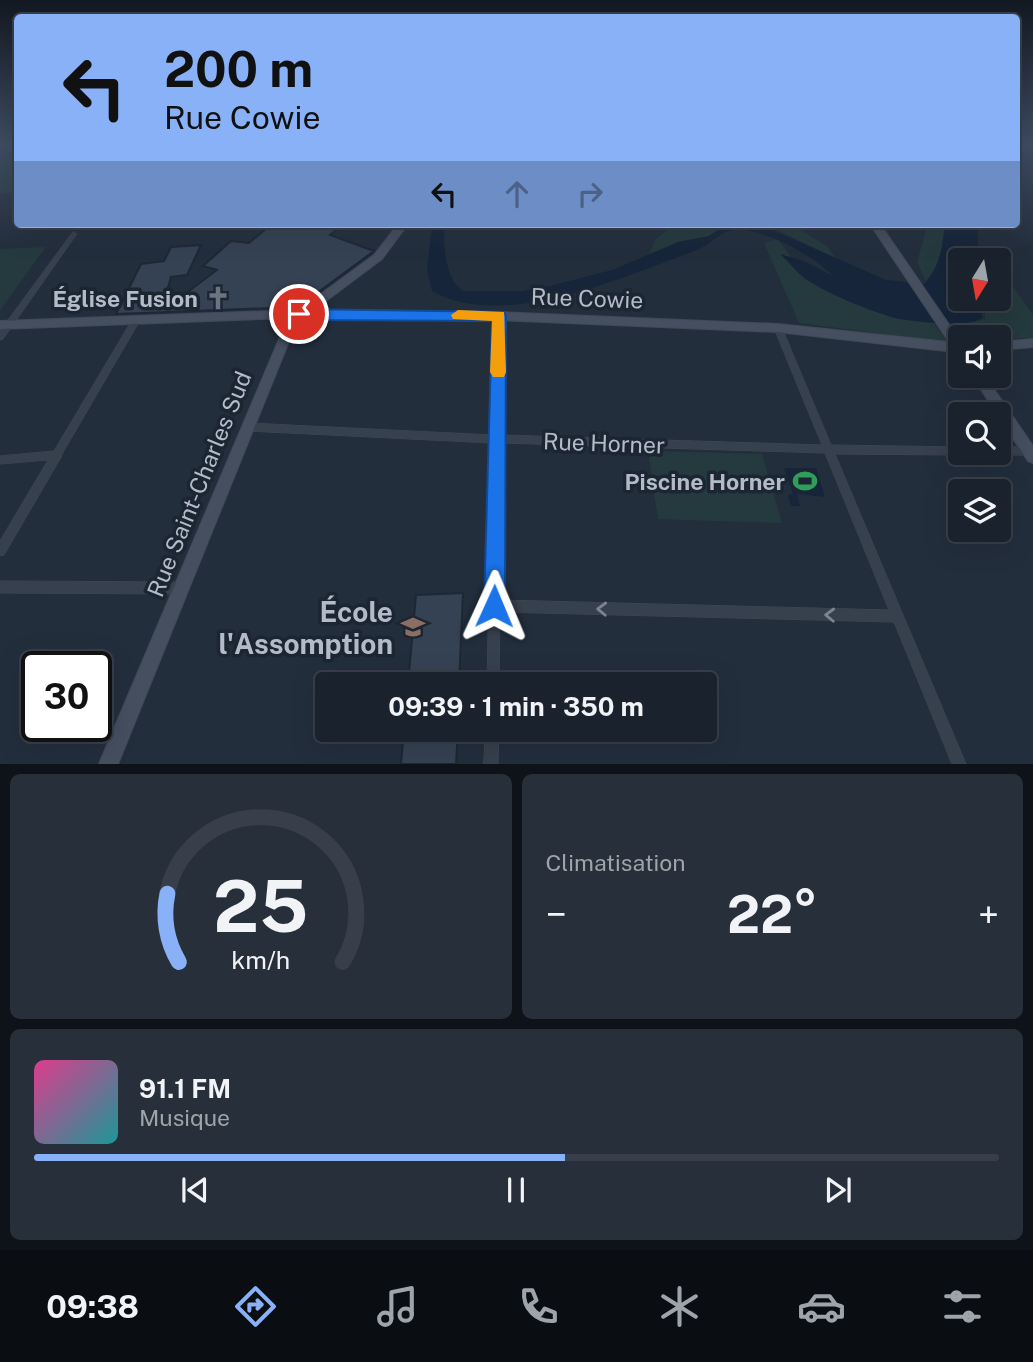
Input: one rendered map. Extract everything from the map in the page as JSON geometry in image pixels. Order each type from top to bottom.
[{"type":"street","name":"Rue Saint-Charles Sud","points":[[108,764],[291,322],[377,257],[400,228]]},
{"type":"street","points":[[878,228],[948,331]]},
{"type":"street","points":[[0,337],[4,325],[74,234]]},
{"type":"street","name":"Rue Cowie","points":[[4,325],[299,314],[499,316],[778,328],[948,345]]},
{"type":"street","points":[[493,672],[499,316]]},
{"type":"street","points":[[0,551],[135,322]]},
{"type":"street","points":[[778,328],[959,764]]},
{"type":"street","points":[[1011,345],[1033,343]]},
{"type":"street","points":[[986,388],[1031,454]]},
{"type":"street","name":"Rue Horner","points":[[248,427],[497,439],[829,450],[948,451]]},
{"type":"street","points":[[1011,452],[1031,454]]},
{"type":"street","points":[[0,460],[58,455]]},
{"type":"street","points":[[0,587],[180,589]]},
{"type":"street","points":[[494,606],[898,617]]},
{"type":"street","points":[[491,764],[492,742]]},
{"type":"green space","points":[[0,180],[14,180],[14,192],[0,193]]},
{"type":"green space","points":[[669,228],[720,228],[709,236],[678,242],[648,257],[656,239]]},
{"type":"green space","points":[[773,228],[797,228],[827,246],[836,259]]},
{"type":"green space","points":[[927,228],[944,228],[938,262],[926,281],[917,262]]},
{"type":"green space","points":[[778,239],[807,280],[871,310],[934,323],[948,342],[799,323],[764,243]]},
{"type":"green space","points":[[46,247],[0,310],[0,249]]},
{"type":"green space","points":[[1012,285],[1033,315],[1033,338],[1011,338],[1011,325],[956,325],[985,319],[985,312],[1012,312]]},
{"type":"green space","points":[[648,451],[762,454],[782,523],[658,519]]},
{"type":"water","points":[[432,228],[445,228],[446,260],[452,279],[463,291],[523,291],[612,270],[678,242],[709,236],[720,228],[768,228],[886,280],[924,284],[940,256],[944,228],[977,228],[978,248],[948,248],[948,312],[982,312],[982,318],[964,323],[910,321],[870,310],[807,280],[780,254],[804,261],[833,276],[814,260],[787,244],[746,230],[729,231],[697,250],[601,285],[529,303],[494,306],[461,302],[432,291],[427,271]]},
{"type":"water","name":"Piscine Horner","points":[[784,468],[816,468],[825,497],[797,494],[800,506],[791,506],[788,495],[793,494]]},
{"type":"building","points":[[267,228],[338,228],[330,235],[374,251],[298,307],[116,314],[141,264],[164,261],[171,247],[201,245],[187,275],[171,277],[166,294],[178,294],[173,303],[217,270],[203,266],[231,241],[249,243]]},
{"type":"building","name":"École l'Assomption","points":[[463,593],[460,672],[409,672],[416,595]]},
{"type":"building","points":[[403,742],[457,742],[456,764],[401,764]]},
{"type":"slow traffic","points":[[458,315],[499,316],[498,372]]},
{"type":"place","name":"Église Fusion","points":[[218,298]]},
{"type":"place","name":"Piscine Horner","points":[[805,481]]},
{"type":"place","name":"École l'Assomption","points":[[413,627]]},
{"type":"route","points":[[299,314],[499,316],[494,606]]}]
